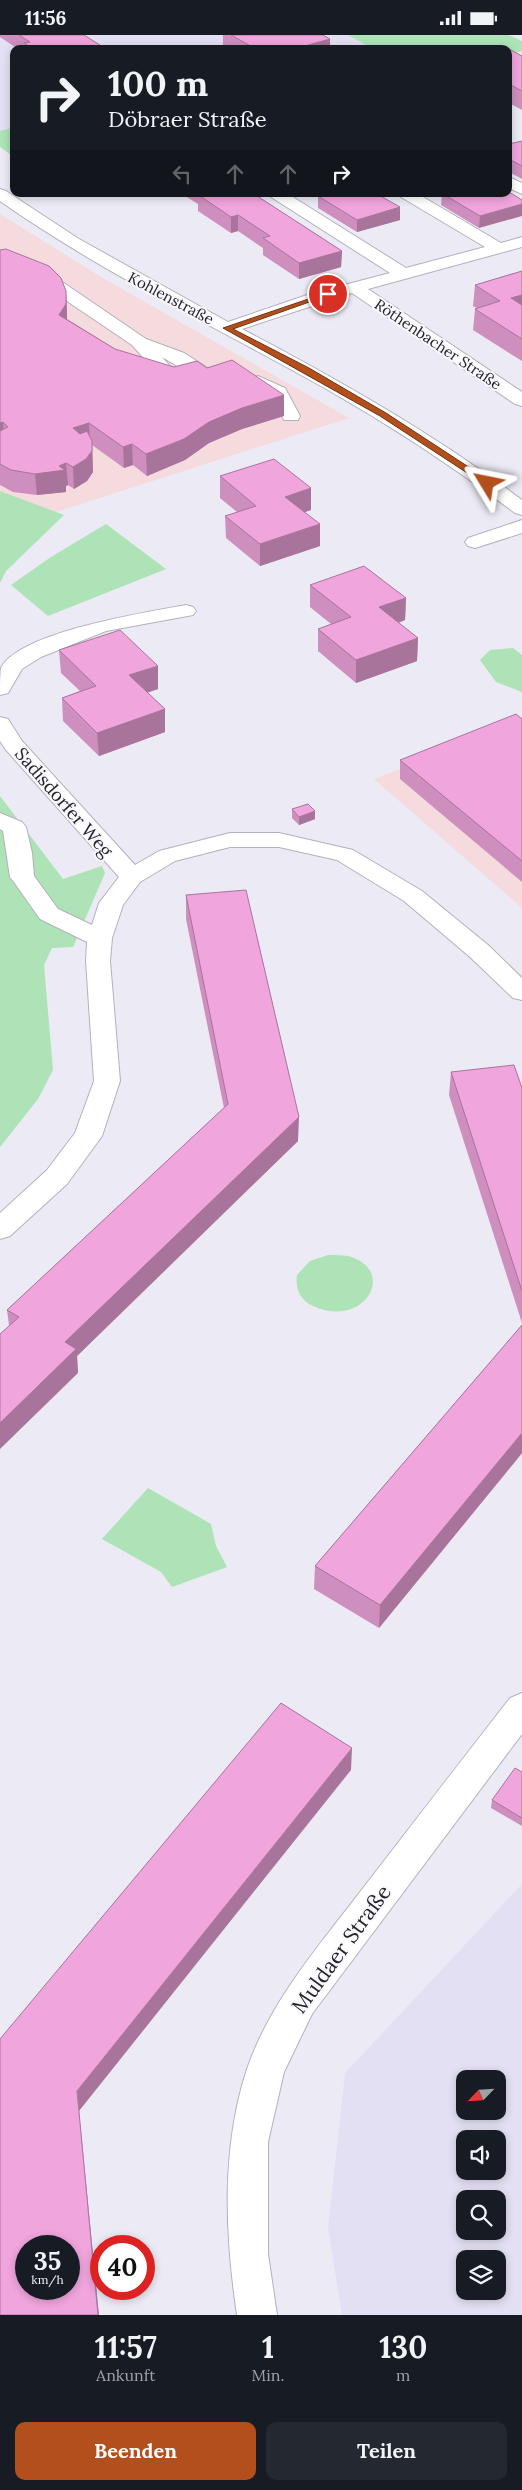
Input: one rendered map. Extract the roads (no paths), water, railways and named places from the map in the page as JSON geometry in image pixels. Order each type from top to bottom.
[{"type":"street","name":"Kohlenstraße","points":[[0,193],[18,207],[118,270],[306,370],[406,429],[522,509]]},
{"type":"street","points":[[282,197],[402,273]]},
{"type":"street","points":[[412,197],[500,249]]},
{"type":"street","points":[[0,212],[18,207]]},
{"type":"street","points":[[227,328],[402,273],[522,242]]},
{"type":"street","points":[[0,258],[27,266],[138,341],[178,357],[209,377],[238,373],[279,392],[284,407],[291,416]]},
{"type":"street","name":"Röthenbacher Straße","points":[[354,287],[522,400]]},
{"type":"street","points":[[138,341],[172,379]]},
{"type":"street","points":[[475,542],[522,526]]},
{"type":"street","points":[[0,688],[14,665],[33,652],[101,626],[186,611]]},
{"type":"street","name":"Sadisdorfer Weg","points":[[0,724],[14,745],[132,877]]},
{"type":"street","points":[[0,821],[14,827],[20,853],[22,877],[49,914],[100,938]]},
{"type":"street","points":[[0,1229],[57,1177],[88,1136],[106,1081],[98,961],[100,938],[111,903],[132,877],[167,856],[230,840],[279,840],[345,855],[413,896],[479,951],[522,992]]},
{"type":"street","name":"Muldaer Straße","points":[[257,2315],[248,2254],[249,2142],[266,2069],[299,2001],[522,1708]]}]
